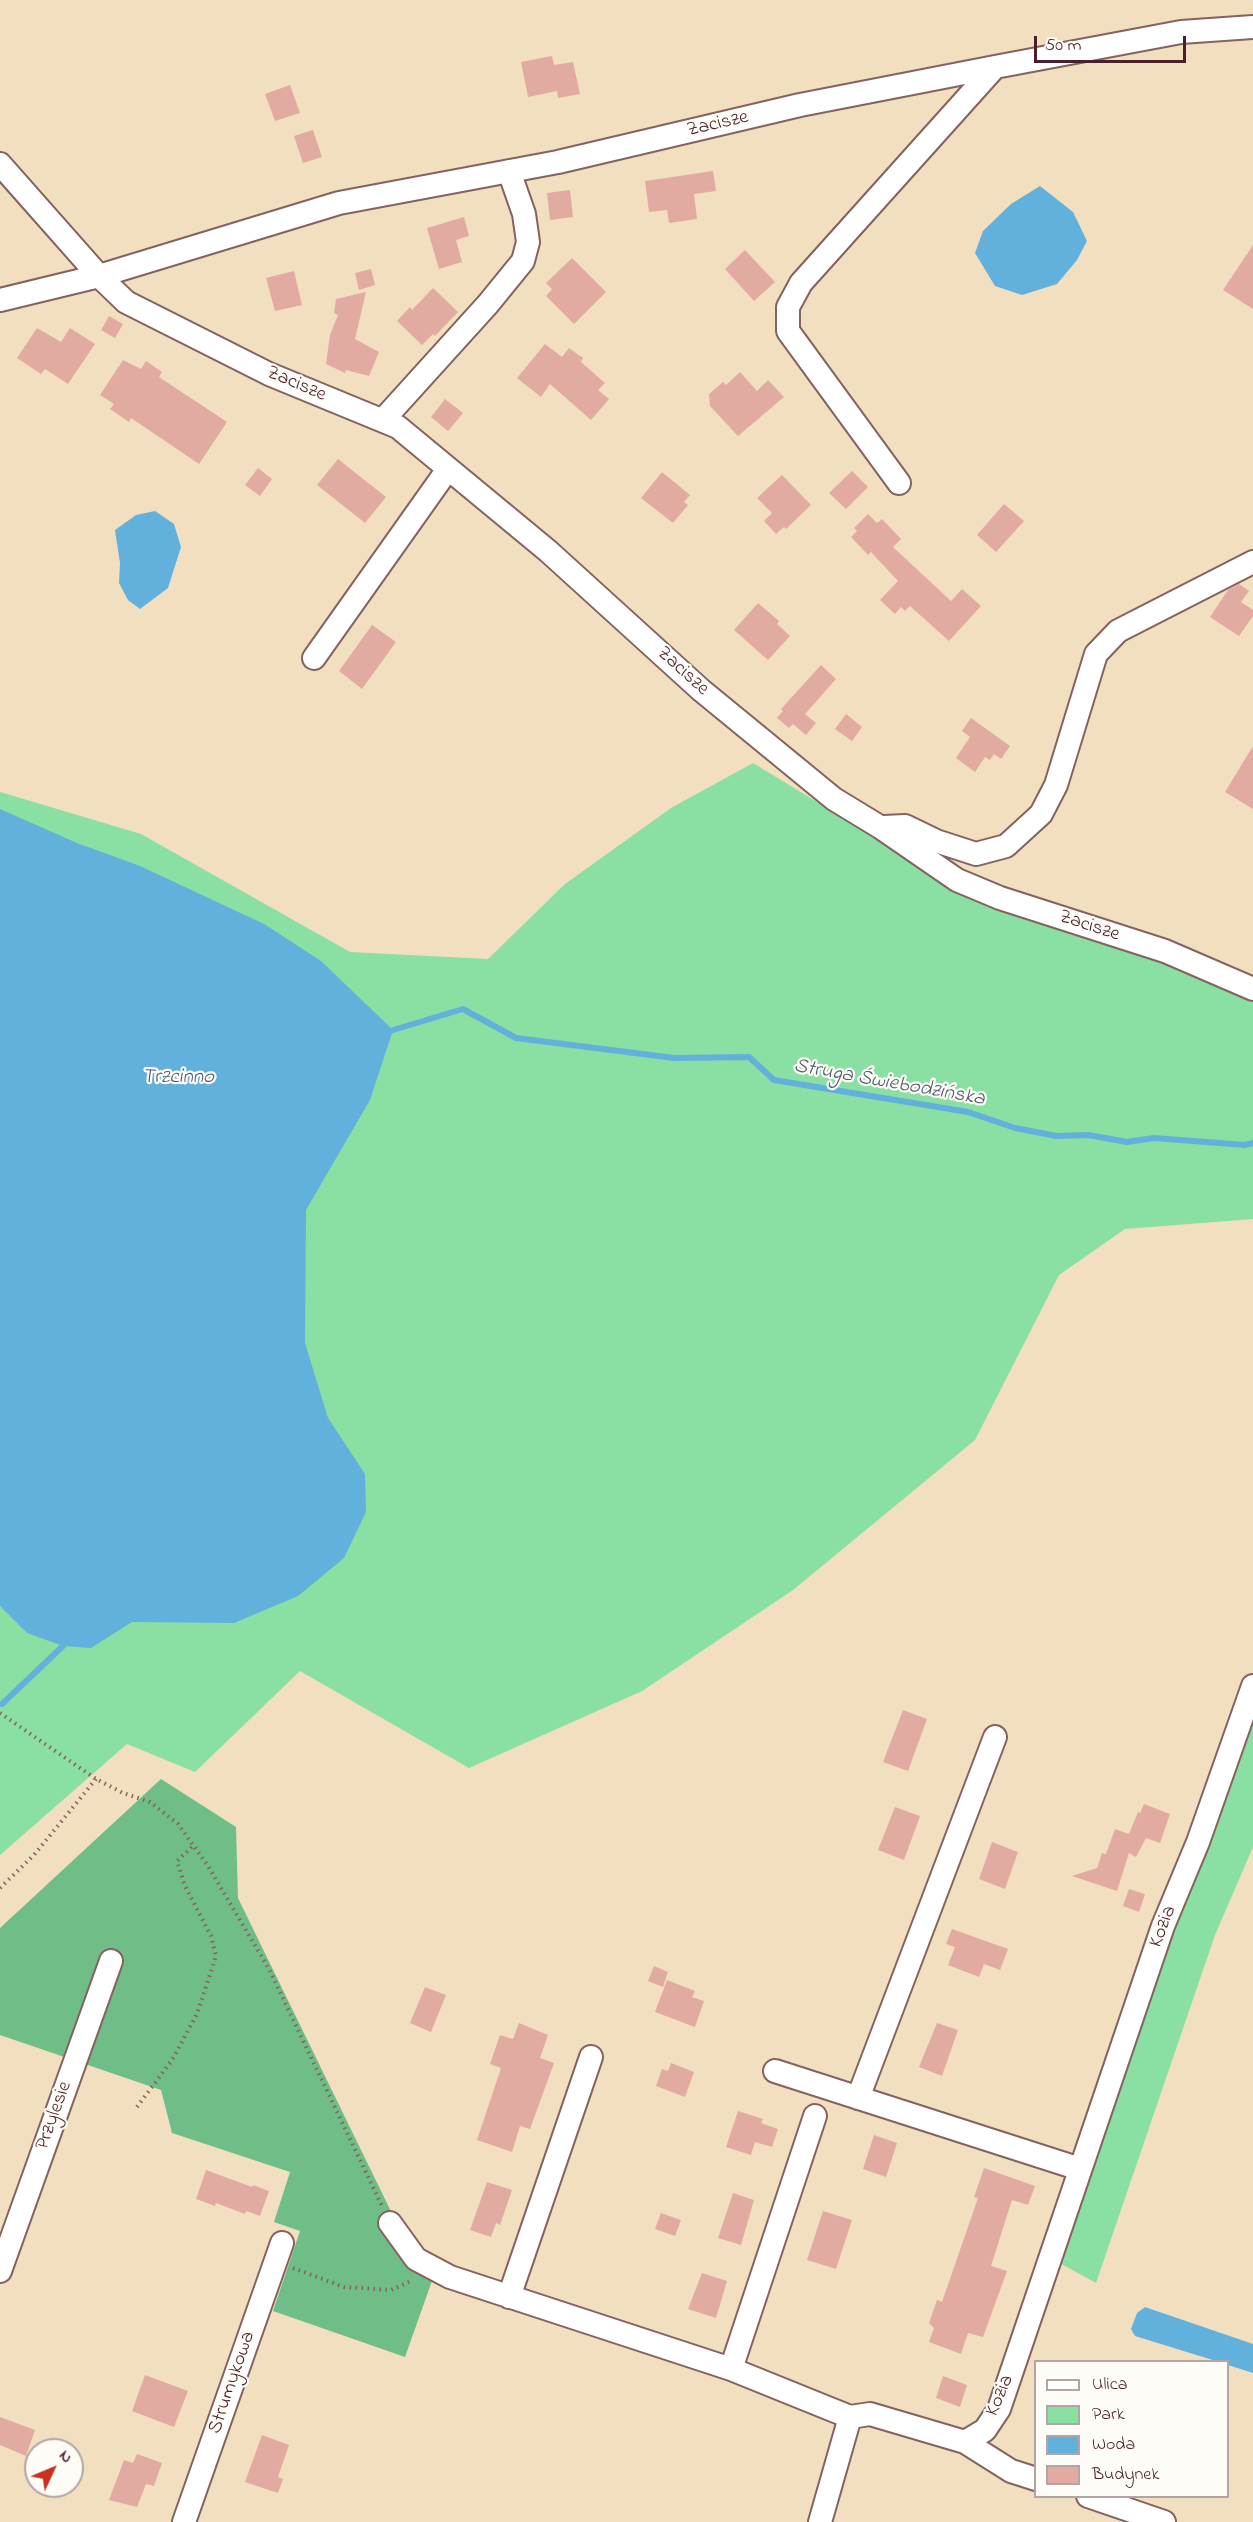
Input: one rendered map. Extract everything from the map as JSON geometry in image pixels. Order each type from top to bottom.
[{"type":"street","name":"Zacisze","points":[[1253,27],[1181,32],[995,67],[800,105],[558,162],[339,203],[99,276],[126,302],[259,369],[398,427],[548,551],[702,690],[834,798],[957,880],[1000,898],[1165,951],[1253,989]]},
{"type":"street","points":[[899,483],[788,331],[788,307],[801,283],[995,67]]},
{"type":"street","points":[[0,164],[99,276],[0,300]]},
{"type":"street","points":[[383,420],[488,304],[523,261],[528,242],[524,214],[509,171]]},
{"type":"street","points":[[314,658],[448,469]]},
{"type":"street","points":[[880,827],[905,826],[936,841],[976,854],[1006,846],[1041,814],[1056,785],[1096,654],[1118,631],[1253,562]]},
{"type":"street","name":"Kozia","points":[[964,2442],[985,2430],[999,2409],[1163,1926],[1198,1842],[1253,1686]]},
{"type":"street","points":[[858,2098],[994,1737]]},
{"type":"street","name":"Przylesie","points":[[0,2271],[111,1961]]},
{"type":"street","points":[[509,2297],[591,2057]]},
{"type":"street","points":[[775,2071],[1080,2169]]},
{"type":"street","points":[[731,2368],[815,2116]]},
{"type":"street","points":[[390,2223],[416,2259],[443,2273],[509,2297],[731,2368],[850,2417],[870,2414],[964,2442],[1011,2471],[1034,2479]]},
{"type":"street","name":"Strumykowa","points":[[184,2522],[279,2252]]},
{"type":"street","points":[[824,2521],[850,2417]]},
{"type":"street","points":[[1094,2498],[1164,2522]]},
{"type":"path","points":[[0,1713],[96,1779],[123,1793],[150,1802],[178,1824],[269,1969],[390,2223]]},
{"type":"path","points":[[0,1888],[34,1855],[96,1779]]},
{"type":"path","points":[[137,2107],[172,2060],[197,2014],[216,1956],[211,1936],[185,1886],[177,1861],[193,1846]]},
{"type":"path","points":[[279,2252],[344,2287],[391,2290],[443,2273]]},
{"type":"green space","points":[[753,763],[960,889],[1253,977],[1253,1219],[1125,1229],[1059,1275],[975,1440],[793,1590],[642,1691],[469,1768],[300,1671],[195,1772],[127,1744],[0,1855],[0,792],[141,834],[350,952],[488,959],[565,884],[671,808]]},
{"type":"green space","points":[[1253,1711],[1253,1847],[1215,1935],[1096,2283],[1056,2261],[1170,1928],[1227,1798]]},
{"type":"green space","points":[[161,1779],[236,1827],[238,1898],[404,2238],[438,2264],[405,2357],[273,2311],[300,2231],[274,2222],[290,2172],[172,2133],[161,2090],[0,2035],[0,1928]]},
{"type":"water","points":[[1040,186],[1073,212],[1087,241],[1077,260],[1057,284],[1022,295],[995,286],[975,253],[983,231],[1011,204]]},
{"type":"water","points":[[155,511],[174,524],[181,547],[168,588],[140,609],[128,600],[119,583],[120,563],[115,530],[136,515]]},
{"type":"water","name":"Trzcinno","points":[[0,809],[77,843],[140,866],[264,924],[321,961],[393,1030],[370,1100],[306,1210],[305,1343],[328,1418],[365,1474],[366,1512],[344,1558],[298,1596],[234,1623],[132,1622],[91,1648],[63,1646],[27,1633],[0,1606]]},
{"type":"water","points":[[1145,2307],[1253,2344],[1253,2373],[1229,2365],[1229,2360],[1213,2360],[1135,2336],[1131,2329],[1137,2313]]},
{"type":"building","points":[[552,56],[554,65],[573,62],[580,94],[558,98],[557,91],[528,97],[521,62]]},
{"type":"building","points":[[290,85],[300,113],[275,121],[265,94]]},
{"type":"building","points":[[313,130],[322,157],[303,163],[294,136]]},
{"type":"building","points":[[713,171],[716,191],[694,194],[697,219],[669,223],[667,210],[649,212],[645,181]]},
{"type":"building","points":[[570,190],[573,217],[550,220],[547,193]]},
{"type":"building","points":[[464,217],[469,236],[456,240],[462,262],[439,269],[427,228]]},
{"type":"building","points":[[1253,245],[1253,309],[1223,290]]},
{"type":"building","points":[[745,250],[775,282],[754,301],[725,269]]},
{"type":"building","points":[[572,258],[606,292],[574,324],[546,296],[552,289],[546,283]]},
{"type":"building","points":[[371,269],[375,285],[359,290],[355,273]]},
{"type":"building","points":[[294,271],[302,305],[275,311],[266,278]]},
{"type":"building","points":[[433,288],[458,312],[435,336],[433,334],[422,345],[397,321],[410,307],[412,310]]},
{"type":"building","points":[[366,292],[355,339],[379,352],[369,376],[346,370],[345,373],[326,364],[330,335],[338,315],[334,313],[336,299]]},
{"type":"building","points":[[109,316],[123,324],[115,338],[101,330]]},
{"type":"building","points":[[37,328],[61,342],[70,328],[95,344],[68,384],[45,369],[41,374],[17,358]]},
{"type":"building","points":[[545,344],[562,357],[569,348],[583,358],[581,362],[605,383],[598,390],[609,399],[591,420],[550,384],[541,397],[517,378]]},
{"type":"building","points":[[123,360],[141,369],[146,361],[162,372],[159,377],[227,422],[199,464],[131,418],[129,422],[110,409],[114,404],[100,395]]},
{"type":"building","points":[[740,372],[757,391],[768,380],[784,397],[738,436],[710,406],[709,394],[723,382],[726,385]]},
{"type":"building","points":[[445,399],[463,413],[448,431],[431,417]]},
{"type":"building","points":[[338,459],[386,497],[365,523],[317,485]]},
{"type":"building","points":[[258,468],[272,479],[260,496],[245,485]]},
{"type":"building","points":[[852,471],[868,487],[846,509],[829,493]]},
{"type":"building","points":[[662,472],[690,495],[684,502],[688,505],[673,523],[641,498]]},
{"type":"building","points":[[782,475],[811,505],[786,529],[784,527],[776,534],[764,521],[772,513],[757,498]]},
{"type":"building","points":[[1004,504],[1024,521],[996,552],[977,535]]},
{"type":"building","points":[[868,514],[877,523],[882,519],[901,539],[893,547],[951,601],[962,589],[981,606],[949,641],[910,606],[905,611],[901,607],[895,614],[880,600],[898,581],[871,552],[868,555],[851,537],[857,531],[854,528]]},
{"type":"building","points":[[1239,584],[1249,591],[1241,602],[1253,610],[1253,616],[1239,636],[1210,617],[1228,590]]},
{"type":"building","points":[[758,603],[779,621],[777,624],[790,636],[768,660],[734,630]]},
{"type":"building","points":[[372,625],[396,642],[362,689],[339,671]]},
{"type":"building","points":[[821,665],[836,679],[805,714],[816,723],[806,735],[793,724],[789,728],[777,718],[783,711],[781,709]]},
{"type":"building","points":[[846,714],[862,727],[852,741],[835,729]]},
{"type":"building","points":[[971,718],[1010,746],[1001,759],[994,754],[990,760],[985,757],[975,772],[956,758],[970,737],[962,731]]},
{"type":"building","points":[[1253,746],[1253,809],[1225,792]]},
{"type":"building","points":[[903,1710],[927,1719],[908,1771],[883,1762]]},
{"type":"building","points":[[1144,1804],[1170,1814],[1160,1843],[1146,1838],[1136,1857],[1129,1853],[1117,1891],[1072,1876],[1097,1868],[1102,1853],[1106,1854],[1115,1829],[1129,1834]]},
{"type":"building","points":[[895,1807],[920,1816],[904,1860],[878,1850]]},
{"type":"building","points":[[992,1842],[1018,1852],[1005,1889],[979,1879]]},
{"type":"building","points":[[1129,1889],[1145,1894],[1139,1912],[1123,1906]]},
{"type":"building","points":[[952,1929],[1008,1949],[1000,1970],[984,1964],[979,1977],[948,1965],[955,1947],[946,1944]]},
{"type":"building","points":[[654,1966],[668,1972],[663,1987],[648,1981]]},
{"type":"building","points":[[667,1980],[695,1991],[692,1997],[704,2001],[695,2027],[655,2012]]},
{"type":"building","points":[[425,1987],[446,1995],[431,2032],[410,2023]]},
{"type":"building","points":[[519,2023],[548,2035],[540,2058],[554,2063],[530,2129],[520,2126],[512,2152],[477,2140],[501,2068],[490,2064],[500,2035],[513,2039]]},
{"type":"building","points":[[937,2023],[958,2030],[942,2076],[919,2067]]},
{"type":"building","points":[[671,2063],[694,2072],[685,2097],[656,2086],[662,2069],[668,2071]]},
{"type":"building","points":[[738,2111],[763,2119],[761,2123],[778,2129],[772,2147],[755,2142],[751,2155],[726,2147]]},
{"type":"building","points":[[874,2135],[897,2143],[886,2177],[863,2169]]},
{"type":"building","points":[[984,2168],[1035,2186],[1028,2205],[1012,2200],[991,2266],[1007,2271],[983,2337],[968,2333],[961,2354],[929,2342],[934,2328],[929,2323],[937,2300],[942,2302],[978,2198],[974,2197]]},
{"type":"building","points":[[206,2170],[269,2191],[260,2216],[246,2211],[245,2214],[216,2203],[215,2206],[196,2199]]},
{"type":"building","points":[[487,2182],[512,2190],[500,2225],[496,2223],[491,2237],[470,2230]]},
{"type":"building","points":[[733,2193],[754,2200],[741,2245],[718,2238]]},
{"type":"building","points":[[823,2211],[852,2220],[836,2269],[807,2260]]},
{"type":"building","points":[[661,2213],[681,2220],[675,2236],[655,2229]]},
{"type":"building","points":[[702,2273],[727,2281],[716,2318],[688,2309]]},
{"type":"building","points":[[145,2375],[188,2391],[174,2427],[132,2411]]},
{"type":"building","points":[[943,2376],[967,2385],[960,2407],[936,2398]]},
{"type":"building","points":[[0,2417],[35,2430],[32,2438],[24,2438],[24,2455],[0,2445]]},
{"type":"building","points":[[262,2435],[289,2445],[278,2477],[283,2479],[278,2493],[245,2482]]},
{"type":"building","points":[[137,2454],[162,2463],[154,2486],[146,2484],[137,2507],[109,2500],[124,2460],[133,2463]]},
{"type":"waterway","name":"Struga Świebodzińska","points":[[393,1030],[463,1009],[516,1038],[674,1058],[749,1057],[774,1080],[968,1112],[1015,1128],[1056,1136],[1088,1135],[1127,1142],[1154,1138],[1245,1145],[1253,1143]]},
{"type":"waterway","points":[[2,1704],[63,1646]]}]
